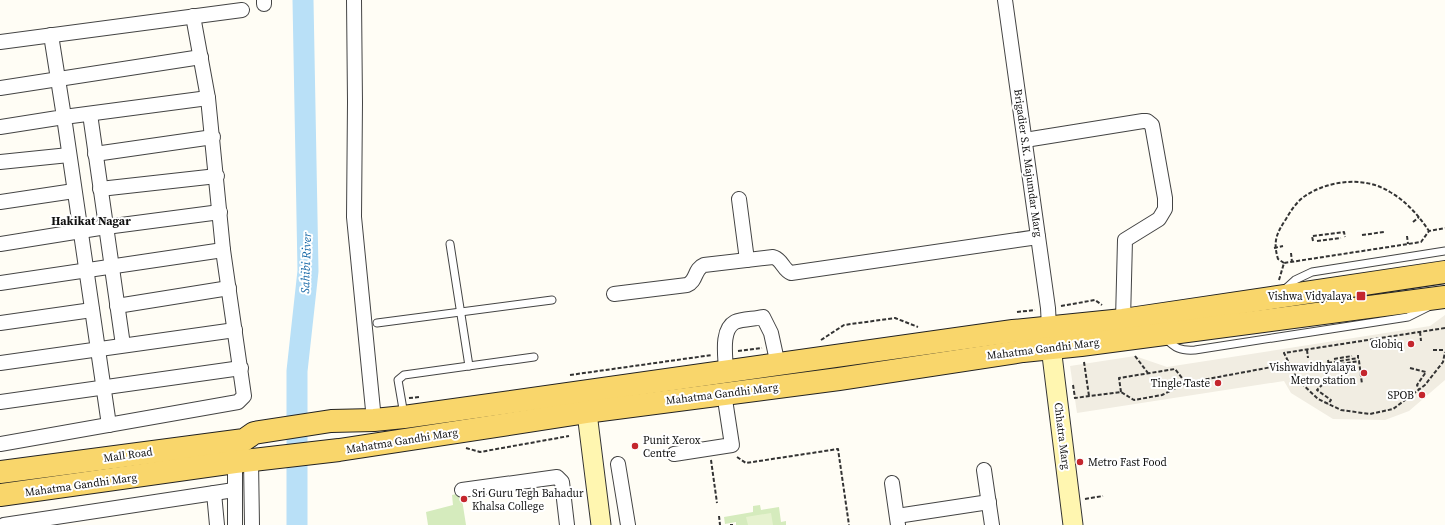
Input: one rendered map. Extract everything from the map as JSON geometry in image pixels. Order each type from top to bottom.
[{"type":"main road","name":"Mahatma Gandhi Marg","points":[[254,433],[340,421],[374,420],[585,402],[725,383],[839,379],[1050,337],[1123,320],[1277,291],[1301,293],[1445,272]]},
{"type":"main road","points":[[1301,293],[1304,316]]},
{"type":"main road","name":"Mahatma Gandhi Marg","points":[[725,383],[778,365],[1050,337],[1162,334],[1443,297]]},
{"type":"main road","name":"Mahatma Gandhi Marg","points":[[0,495],[249,461],[346,450],[585,402]]},
{"type":"main road","points":[[340,421],[346,450]]},
{"type":"main road","name":"Mall Road","points":[[0,472],[244,440],[254,433]]},
{"type":"street","points":[[354,0],[354,217],[374,420]]},
{"type":"street","name":"Brigadier S.K. Majumdar Marg","points":[[1005,0],[1048,308],[1050,337]]},
{"type":"street","points":[[0,42],[242,10]]},
{"type":"street","points":[[0,444],[238,402],[244,396],[223,250],[217,176],[208,98],[193,16]]},
{"type":"street","points":[[51,35],[109,425]]},
{"type":"street","points":[[0,88],[201,57]]},
{"type":"street","points":[[0,127],[208,98]]},
{"type":"street","points":[[90,114],[122,345]]},
{"type":"street","points":[[1025,140],[1143,121],[1147,121],[1152,125],[1166,204],[1159,219],[1125,240],[1123,320]]},
{"type":"street","points":[[95,154],[213,137]]},
{"type":"street","points":[[0,162],[69,155]]},
{"type":"street","points":[[100,189],[217,176]]},
{"type":"street","points":[[0,202],[74,191]]},
{"type":"street","points":[[739,199],[747,260]]},
{"type":"street","points":[[0,244],[106,227],[220,212]]},
{"type":"street","points":[[614,294],[687,285],[694,281],[701,266],[776,258],[786,270],[791,273],[1038,237]]},
{"type":"street","points":[[0,283],[223,250]]},
{"type":"street","points":[[117,306],[229,288]]},
{"type":"street","points":[[0,323],[92,310]]},
{"type":"street","points":[[674,454],[732,445],[725,383],[725,340],[728,330],[735,322],[763,317],[771,333],[778,365]]},
{"type":"street","points":[[0,363],[235,330]]},
{"type":"street","name":"Chhatra Marg","points":[[1050,337],[1073,525]]},
{"type":"street","points":[[0,402],[104,386],[241,368]]},
{"type":"street","points":[[585,402],[602,525]]},
{"type":"street","points":[[235,525],[234,490],[249,461]]},
{"type":"street","points":[[249,461],[252,525]]},
{"type":"street","points":[[618,464],[628,525]]},
{"type":"street","points":[[984,470],[992,525]]},
{"type":"street","points":[[462,490],[557,477],[562,482],[567,525]]},
{"type":"street","points":[[892,483],[898,521],[989,502]]},
{"type":"street","points":[[4,525],[234,490]]},
{"type":"street","points":[[214,494],[217,525]]},
{"type":"lane","points":[[450,244],[469,366]]},
{"type":"lane","points":[[1277,291],[1304,274],[1312,272],[1445,251]]},
{"type":"lane","points":[[1162,334],[1176,349],[1183,351],[1195,350],[1408,317],[1420,312],[1443,297]]},
{"type":"lane","points":[[377,323],[552,300]]},
{"type":"lane","points":[[404,417],[398,380],[404,375],[534,357]]},
{"type":"path","points":[[1429,231],[1419,217],[1390,191],[1368,184],[1347,181],[1323,187],[1304,196],[1290,212],[1278,232],[1274,248],[1278,259],[1284,263],[1421,242],[1429,231],[1445,228]]},
{"type":"path","points":[[1413,222],[1419,217]]},
{"type":"path","points":[[1313,241],[1312,236],[1344,232],[1345,237]]},
{"type":"path","points":[[1362,235],[1384,232]]},
{"type":"path","points":[[1407,236],[1408,244]]},
{"type":"path","points":[[1317,241],[1341,238]]},
{"type":"path","points":[[1274,248],[1283,246]]},
{"type":"path","points":[[1291,253],[1292,262]]},
{"type":"path","points":[[1277,291],[1284,263]]},
{"type":"path","points":[[1434,350],[1445,351],[1443,362],[1425,385],[1393,409],[1370,414],[1341,410],[1318,399],[1296,380],[1284,353],[1445,328]]},
{"type":"path","points":[[1420,332],[1421,341]]},
{"type":"path","points":[[1307,350],[1308,358]]},
{"type":"path","points":[[1328,363],[1358,358],[1358,355]]},
{"type":"path","points":[[1135,356],[1148,373]]},
{"type":"path","points":[[1334,359],[1352,356]]},
{"type":"path","points":[[1328,363],[1329,366],[1359,361],[1362,384]]},
{"type":"path","points":[[1084,364],[1089,396]]},
{"type":"path","points":[[1073,385],[1074,398],[1121,392],[1134,400],[1162,395],[1186,383],[1289,364]]},
{"type":"path","points":[[1291,369],[1300,367]]},
{"type":"path","points":[[1410,368],[1426,372],[1417,384],[1419,389]]},
{"type":"path","points":[[1121,392],[1119,378],[1175,369],[1186,383]]},
{"type":"path","points":[[1327,380],[1317,390],[1330,400],[1328,404]]},
{"type":"path","points":[[732,445],[737,458],[746,463],[838,449],[849,525]]},
{"type":"path","points":[[710,448],[717,503]]},
{"type":"path","points":[[719,516],[720,525]]},
{"type":"green space","points":[[461,493],[466,525],[428,525],[426,512],[453,505],[452,495]]},
{"type":"green space","points":[[760,505],[761,510],[779,507],[781,522],[786,521],[786,525],[736,525],[736,522],[725,524],[724,517],[753,512],[753,506]]},
{"type":"green space","points":[[771,513],[773,525],[748,525],[746,517]]},
{"type":"shaded area","points":[[1445,315],[1445,380],[1409,411],[1385,420],[1333,419],[1291,393],[1284,381],[1077,413],[1070,366],[1135,356],[1167,367],[1430,326]]},
{"type":"waterway","name":"Sahibi River","points":[[297,525],[297,371],[308,271],[303,0]]},
{"type":"place","name":"Vishwa Vidyalaya","points":[[1361,296]]},
{"type":"place","name":"Globiq","points":[[1411,344]]},
{"type":"place","name":"Vishwavidhyalaya Metro station","points":[[1364,373]]},
{"type":"place","name":"Tingle Taste","points":[[1218,383]]},
{"type":"place","name":"SPOB","points":[[1422,395]]},
{"type":"place","name":"Punit Xerox Centre","points":[[635,446]]},
{"type":"place","name":"Metro Fast Food","points":[[1080,462]]},
{"type":"place","name":"Sri Guru Tegh Bahadur Khalsa College","points":[[464,499]]},
{"type":"district","name":"Hakikat Nagar","points":[[91,221]]}]
